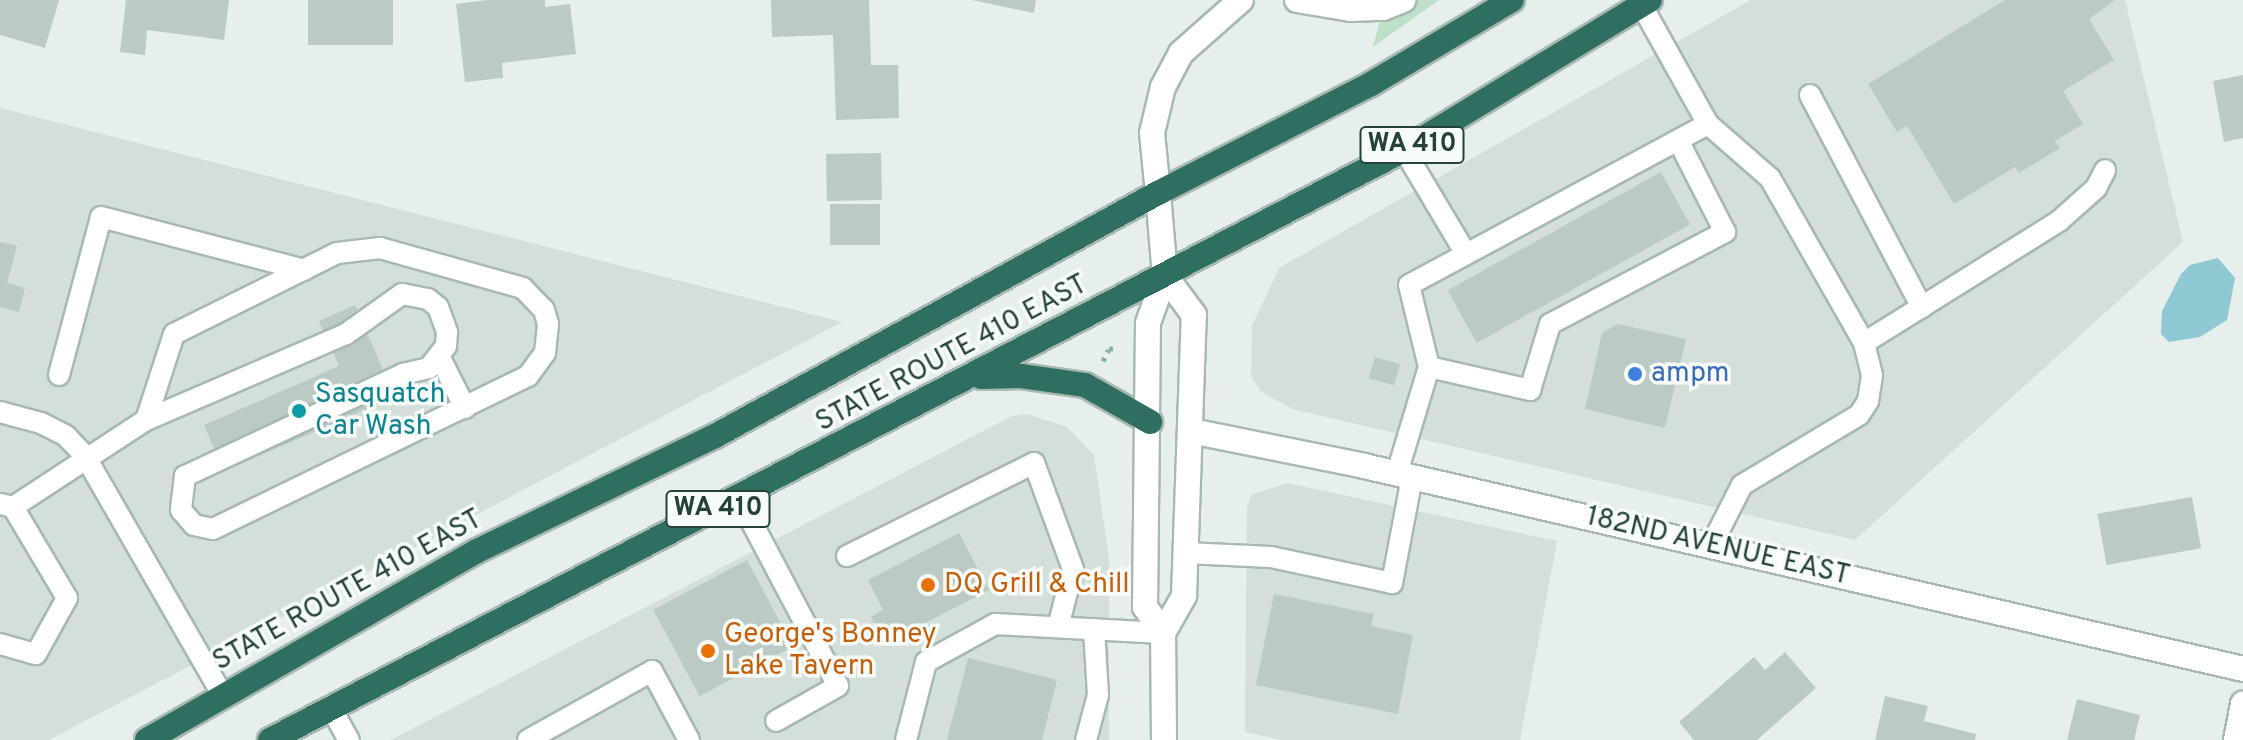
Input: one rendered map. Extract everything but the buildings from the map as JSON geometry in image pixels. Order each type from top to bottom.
[{"type":"highway","name":"STATE ROUTE 410 EAST","points":[[147,740],[477,551],[715,436],[1158,193],[1371,84],[1512,0]]},
{"type":"highway","name":"STATE ROUTE 410 EAST","points":[[270,740],[975,377],[1404,150],[1646,3]]},
{"type":"highway","points":[[975,377],[1021,376],[1085,385],[1150,422]]},
{"type":"street","points":[[1163,633],[1145,607],[1150,422],[1148,323],[1165,276],[1152,133],[1163,87],[1181,53],[1241,0]]},
{"type":"street","points":[[1297,0],[1372,9],[1403,0]]},
{"type":"street","points":[[1164,740],[1163,633],[1184,596],[1194,315],[1165,276]]},
{"type":"street","name":"182ND AVENUE EAST","points":[[1191,431],[1405,475],[2243,669]]},
{"type":"street","points":[[2236,740],[2243,704]]},
{"type":"lane","points":[[1646,3],[1708,124],[1770,178],[1864,343],[1872,375],[1868,401],[1859,415],[1742,485],[1711,546]]},
{"type":"lane","points":[[1810,95],[1922,307]]},
{"type":"lane","points":[[1186,553],[1271,557],[1392,583],[1405,475],[1429,367],[1409,285],[1708,124]]},
{"type":"lane","points":[[1429,367],[1530,390],[1550,324],[1725,232],[1678,140]]},
{"type":"lane","points":[[1404,150],[1466,254]]},
{"type":"lane","points":[[1864,343],[2059,221],[2096,188],[2105,170]]},
{"type":"lane","points":[[59,375],[101,217],[304,270]]},
{"type":"lane","points":[[0,644],[36,654],[67,598],[6,505],[85,456],[146,420],[355,330],[402,294],[428,299],[444,318],[446,346],[440,358],[429,368],[403,374],[193,469],[180,487],[181,510],[194,525],[213,529],[516,383],[538,366],[549,339],[544,310],[523,288],[380,248],[337,253],[174,334],[146,420]]},
{"type":"lane","points":[[440,358],[465,408]]},
{"type":"lane","points":[[0,412],[41,423],[66,436],[85,456],[223,696]]},
{"type":"lane","points":[[847,556],[1034,463],[1073,569],[1058,627]]},
{"type":"lane","points":[[739,498],[838,686],[776,721]]},
{"type":"lane","points":[[906,740],[926,662],[995,624],[1163,633]]},
{"type":"lane","points":[[1086,740],[1098,695],[1094,629]]},
{"type":"lane","points":[[528,740],[652,671],[689,740]]},
{"type":"lane","points":[[331,708],[349,740]]},
{"type":"path","points":[[1101,337],[1109,349]]},
{"type":"path","points":[[1109,349],[1123,346]]},
{"type":"path","points":[[1100,366],[1109,349]]},
{"type":"shaded area","points":[[1751,0],[2125,0],[2183,242],[1855,540],[1292,409],[1261,392],[1251,376],[1252,326],[1279,268]]},
{"type":"shaded area","points":[[0,108],[842,322],[49,740],[0,740]]},
{"type":"shaded area","points":[[1027,414],[1067,427],[1094,455],[1109,559],[1109,740],[391,740],[1012,416]]},
{"type":"shaded area","points":[[1287,483],[1557,541],[1520,740],[1282,740],[1245,732],[1247,508],[1251,495]]},
{"type":"green space","points":[[1385,0],[1439,0],[1373,47]]},
{"type":"water","points":[[2218,258],[2235,278],[2227,320],[2200,337],[2169,342],[2161,334],[2162,311],[2181,274],[2190,265]]},
{"type":"place","name":"ampm","points":[[1635,374]]},
{"type":"place","name":"Sasquatch Car Wash","points":[[299,411]]},
{"type":"place","name":"DQ Grill & Chill","points":[[928,585]]},
{"type":"place","name":"George's Bonney Lake Tavern","points":[[708,651]]}]
